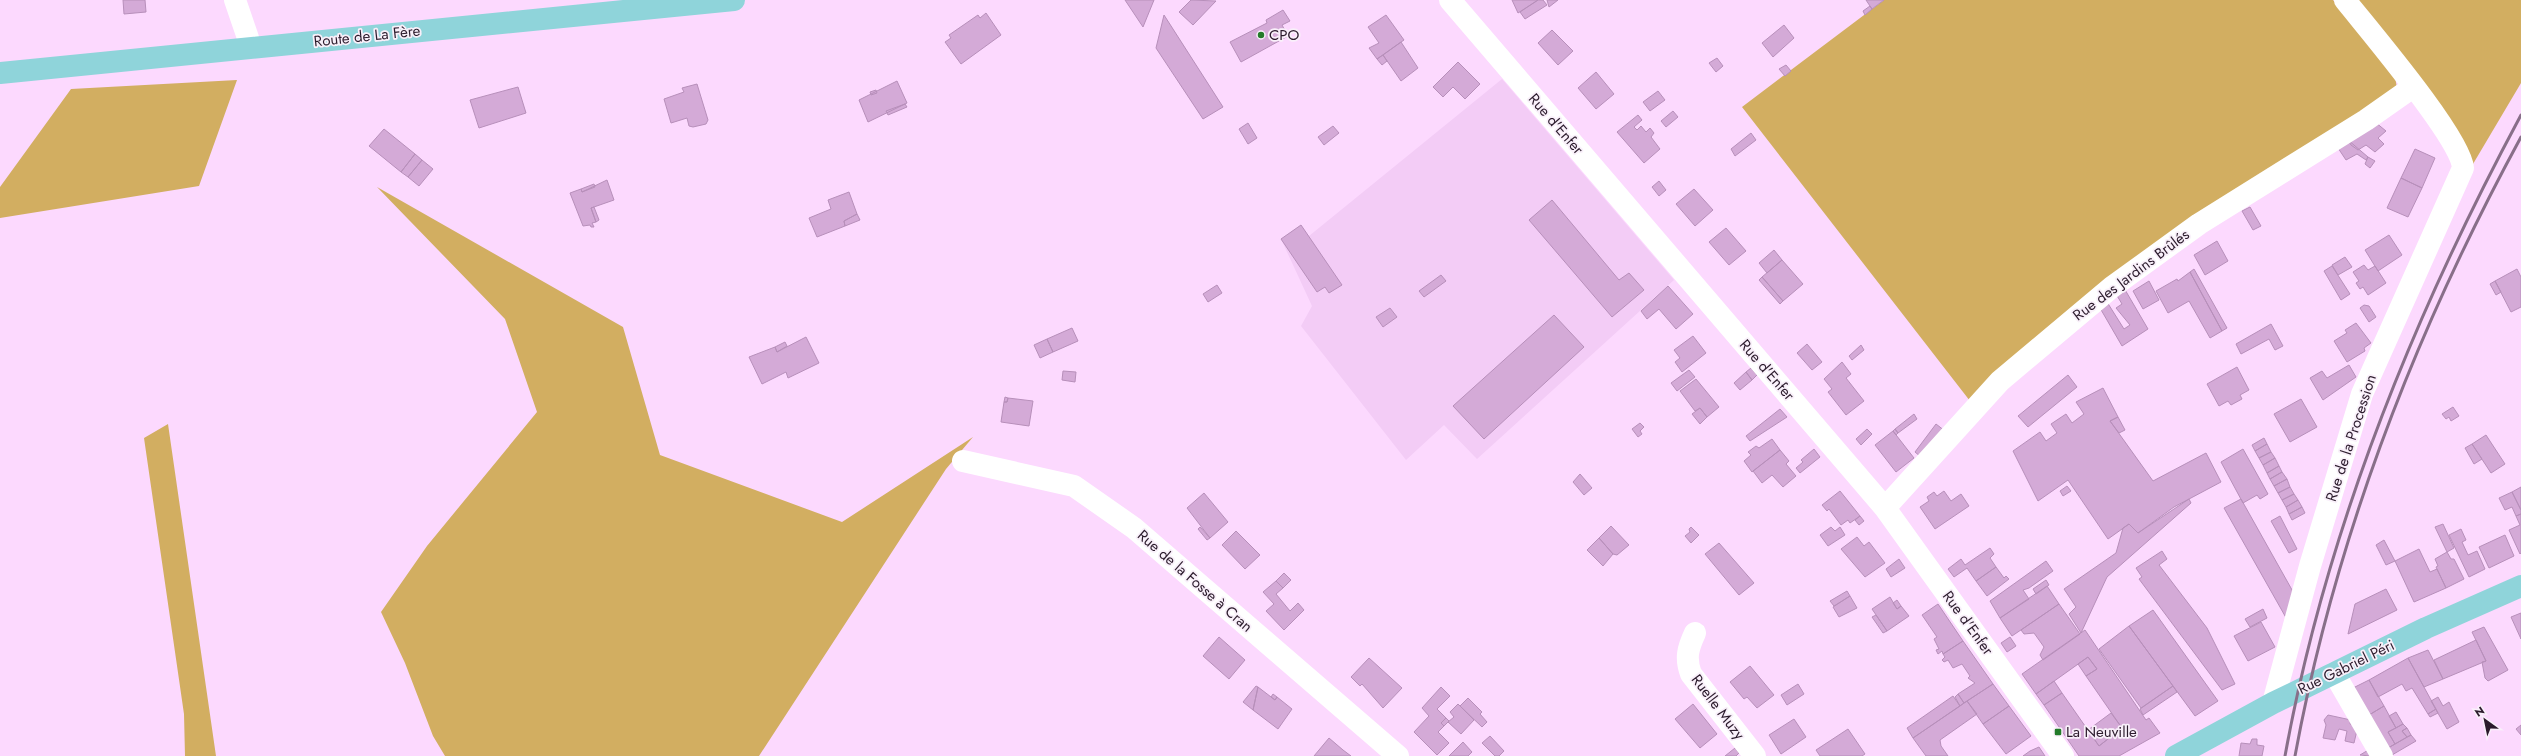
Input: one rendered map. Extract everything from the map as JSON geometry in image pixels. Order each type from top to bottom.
[{"type":"main road","name":"Route de La Fère","points":[[0,73],[249,48],[604,6],[734,0]]},
{"type":"main road","name":"Rue Gabriel Péri","points":[[2176,756],[2273,703],[2466,610],[2521,586]]},
{"type":"street","points":[[235,0],[246,31],[249,48]]},
{"type":"street","name":"Rue d'Enfer","points":[[1450,0],[1885,508],[2064,756]]},
{"type":"street","points":[[2345,0],[2413,87]]},
{"type":"street","name":"Rue des Jardins Brûlés","points":[[1885,508],[2000,381],[2095,300],[2147,260],[2199,224],[2366,120],[2413,87]]},
{"type":"street","name":"Rue de la Procession","points":[[2273,703],[2310,566],[2362,394],[2460,176],[2463,161],[2413,87]]},
{"type":"street","name":"Rue de la Fosse à Cran","points":[[963,460],[1074,486],[1134,528],[1398,756]]},
{"type":"street","name":"Ruelle Muzy","points":[[1695,633],[1688,649],[1687,659],[1692,674],[1755,756]]},
{"type":"street","points":[[2334,673],[2382,756]]},
{"type":"shaded area","points":[[1884,0],[2333,0],[2395,76],[2397,89],[1970,401],[1742,107]]},
{"type":"shaded area","points":[[2354,0],[2521,0],[2521,83],[2473,164]]},
{"type":"shaded area","points":[[1502,79],[1674,280],[1477,459],[1444,425],[1406,460],[1301,326],[1312,306],[1281,239],[1301,225],[1309,236]]},
{"type":"shaded area","points":[[237,80],[199,186],[0,218],[0,187],[71,89]]},
{"type":"shaded area","points":[[377,187],[623,327],[660,455],[842,522],[973,437],[946,469],[759,756],[445,756],[433,736],[405,663],[381,612],[427,546],[537,412],[505,319]]},
{"type":"shaded area","points":[[168,424],[216,756],[185,756],[184,714],[144,438]]},
{"type":"building","points":[[123,0],[145,0],[146,12],[124,14]]},
{"type":"building","points":[[1125,0],[1154,0],[1143,27]]},
{"type":"building","points":[[1191,0],[1216,1],[1193,25],[1179,12]]},
{"type":"building","points":[[1512,0],[1538,0],[1518,13]]},
{"type":"building","points":[[1538,0],[1543,0],[1547,5],[1525,19],[1520,12]]},
{"type":"building","points":[[1547,0],[1558,0],[1549,7]]},
{"type":"building","points":[[1866,0],[1884,0],[1872,9]]},
{"type":"building","points":[[1870,6],[1872,9],[1865,15],[1863,11]]},
{"type":"building","points":[[1283,10],[1290,21],[1282,25],[1288,36],[1241,62],[1230,42],[1267,23],[1266,20]]},
{"type":"building","points":[[986,13],[1001,35],[961,64],[945,42],[951,38],[949,35],[978,15],[980,18]]},
{"type":"building","points":[[1164,15],[1223,107],[1203,119],[1156,48]]},
{"type":"building","points":[[1386,15],[1404,40],[1377,59],[1369,48],[1379,43],[1368,27]]},
{"type":"building","points":[[1784,25],[1794,38],[1773,57],[1762,43]]},
{"type":"building","points":[[1552,30],[1573,51],[1558,65],[1538,43]]},
{"type":"building","points":[[1401,42],[1418,68],[1401,81],[1383,55]]},
{"type":"building","points":[[1383,55],[1387,61],[1382,65],[1377,59]]},
{"type":"building","points":[[1717,58],[1723,66],[1716,72],[1709,63]]},
{"type":"building","points":[[1458,62],[1480,84],[1465,99],[1453,87],[1443,97],[1433,87]]},
{"type":"building","points":[[1786,65],[1791,71],[1785,76],[1779,69]]},
{"type":"building","points":[[1596,72],[1614,94],[1596,109],[1578,88]]},
{"type":"building","points":[[897,81],[907,103],[868,122],[859,100]]},
{"type":"building","points":[[697,84],[708,120],[706,124],[693,127],[689,126],[687,118],[671,123],[664,99],[684,92],[682,88]]},
{"type":"building","points":[[518,87],[526,113],[479,128],[470,100]]},
{"type":"building","points":[[876,90],[877,93],[871,95],[870,92]]},
{"type":"building","points":[[1658,91],[1665,100],[1650,111],[1643,102]]},
{"type":"building","points":[[905,104],[907,107],[888,115],[886,111]]},
{"type":"building","points":[[1673,111],[1678,117],[1666,127],[1661,121]]},
{"type":"building","points":[[1638,115],[1642,120],[1634,127],[1637,130],[1641,126],[1646,132],[1650,128],[1654,133],[1651,137],[1660,149],[1644,163],[1617,132]]},
{"type":"building","points":[[2375,122],[2386,131],[2378,138],[2384,144],[2375,152],[2366,145],[2358,150],[2351,145],[2348,140]]},
{"type":"building","points":[[1248,123],[1257,138],[1248,144],[1239,129]]},
{"type":"building","points":[[1333,126],[1339,133],[1324,145],[1318,137]]},
{"type":"building","points":[[384,129],[415,154],[401,172],[369,146]]},
{"type":"building","points":[[1751,133],[1756,140],[1735,156],[1731,149]]},
{"type":"building","points":[[2348,140],[2368,157],[2366,160],[2357,154],[2346,160],[2338,148]]},
{"type":"building","points":[[2415,149],[2435,158],[2422,188],[2401,178]]},
{"type":"building","points":[[415,154],[422,160],[408,177],[401,172]]},
{"type":"building","points":[[2368,157],[2375,161],[2370,168],[2365,164]]},
{"type":"building","points":[[422,160],[433,169],[419,186],[408,177]]},
{"type":"building","points":[[2401,178],[2422,188],[2408,217],[2387,208]]},
{"type":"building","points":[[607,180],[614,200],[591,208],[596,222],[592,223],[594,227],[591,227],[590,225],[583,226],[570,193],[581,189],[582,192]]},
{"type":"building","points":[[1659,181],[1666,190],[1659,196],[1652,187]]},
{"type":"building","points":[[594,184],[595,187],[582,192],[581,189]]},
{"type":"building","points":[[1694,189],[1713,210],[1695,226],[1676,204]]},
{"type":"building","points":[[849,192],[857,214],[844,221],[845,226],[817,237],[809,218],[831,209],[828,200]]},
{"type":"building","points":[[1552,200],[1619,280],[1629,273],[1644,290],[1612,317],[1529,220]]},
{"type":"building","points":[[594,207],[599,220],[596,222],[591,208]]},
{"type":"building","points":[[2250,207],[2261,226],[2253,230],[2242,211]]},
{"type":"building","points":[[857,214],[860,220],[845,226],[844,221]]},
{"type":"building","points":[[1301,225],[1342,285],[1329,293],[1325,287],[1317,292],[1281,239]]},
{"type":"building","points":[[1726,228],[1746,251],[1729,265],[1709,242]]},
{"type":"building","points":[[2389,235],[2402,255],[2378,271],[2365,250]]},
{"type":"building","points":[[2217,241],[2228,261],[2205,275],[2194,255]]},
{"type":"building","points":[[1774,250],[1782,260],[1767,273],[1759,263]]},
{"type":"building","points":[[2345,257],[2352,267],[2338,275],[2332,265]]},
{"type":"building","points":[[1782,260],[1803,284],[1783,301],[1762,277]]},
{"type":"building","points":[[2364,265],[2368,270],[2375,266],[2386,283],[2368,295],[2363,287],[2360,289],[2356,283],[2359,281],[2353,272]]},
{"type":"building","points":[[2332,266],[2350,294],[2341,300],[2324,271]]},
{"type":"building","points":[[2194,269],[2227,328],[2222,331],[2190,272]]},
{"type":"building","points":[[2517,269],[2521,277],[2521,307],[2511,312],[2495,281]]},
{"type":"building","points":[[2190,272],[2222,331],[2210,338],[2189,301],[2168,313],[2156,291],[2177,279],[2178,281]]},
{"type":"building","points":[[1441,275],[1446,281],[1424,297],[1419,291]]},
{"type":"building","points":[[1762,277],[1783,301],[1780,304],[1759,280]]},
{"type":"building","points":[[2149,281],[2159,300],[2143,309],[2133,291]]},
{"type":"building","points":[[2495,281],[2501,292],[2496,295],[2490,284]]},
{"type":"building","points":[[1217,285],[1222,293],[1208,302],[1203,294]]},
{"type":"building","points":[[1668,286],[1693,314],[1676,329],[1659,309],[1647,319],[1641,311]]},
{"type":"building","points":[[2124,288],[2148,329],[2122,346],[2100,308],[2107,302],[2124,329],[2130,325],[2116,308],[2122,304],[2116,294]]},
{"type":"building","points":[[2364,305],[2369,306],[2376,317],[2369,322],[2360,308]]},
{"type":"building","points":[[1390,308],[1397,317],[1383,327],[1376,317]]},
{"type":"building","points":[[1554,315],[1584,347],[1484,439],[1453,406]]},
{"type":"building","points":[[2356,323],[2371,343],[2364,348],[2365,351],[2347,362],[2334,341],[2347,333],[2345,330]]},
{"type":"building","points":[[2271,324],[2283,346],[2275,350],[2269,339],[2241,354],[2236,344]]},
{"type":"building","points":[[1072,328],[1078,341],[1053,352],[1047,339]]},
{"type":"building","points":[[1693,336],[1706,353],[1682,372],[1675,362],[1680,358],[1674,350]]},
{"type":"building","points":[[806,337],[819,363],[788,378],[786,372],[762,384],[749,357],[775,347],[777,352]]},
{"type":"building","points":[[1047,339],[1053,352],[1040,358],[1034,345]]},
{"type":"building","points":[[785,342],[787,346],[777,352],[775,347]]},
{"type":"building","points":[[1807,344],[1822,362],[1812,370],[1797,353]]},
{"type":"building","points":[[1861,345],[1864,350],[1852,360],[1849,356]]},
{"type":"building","points":[[1842,362],[1851,374],[1846,378],[1864,401],[1846,415],[1828,392],[1832,389],[1824,379]]},
{"type":"building","points":[[2349,365],[2356,377],[2323,400],[2310,378],[2322,371],[2327,378]]},
{"type":"building","points":[[2237,367],[2249,390],[2240,395],[2242,399],[2231,405],[2228,401],[2219,406],[2207,384]]},
{"type":"building","points":[[1751,368],[1757,375],[1752,380],[1746,372]]},
{"type":"building","points":[[1689,370],[1695,377],[1677,391],[1671,383]]},
{"type":"building","points":[[1063,371],[1076,372],[1075,382],[1062,380]]},
{"type":"building","points":[[1746,372],[1752,380],[1740,390],[1734,383]]},
{"type":"building","points":[[2068,375],[2077,387],[2028,427],[2018,416]]},
{"type":"building","points":[[1696,379],[1719,407],[1707,417],[1700,408],[1695,411],[1680,391]]},
{"type":"building","points":[[2103,388],[2118,417],[2110,421],[2153,481],[2206,453],[2221,482],[2174,507],[2138,533],[2129,524],[2108,539],[2068,480],[2038,501],[2013,451],[2040,432],[2046,441],[2057,433],[2051,424],[2066,414],[2072,423],[2084,414],[2076,402]]},
{"type":"building","points":[[1005,397],[1008,398],[1007,402],[1004,402]]},
{"type":"building","points":[[1008,398],[1033,401],[1029,426],[1001,422],[1004,402],[1007,402]]},
{"type":"building","points":[[2301,399],[2317,427],[2290,442],[2274,414]]},
{"type":"building","points":[[2453,407],[2459,416],[2451,421],[2449,417],[2446,419],[2442,414]]},
{"type":"building","points":[[1700,408],[1707,417],[1700,424],[1692,414]]},
{"type":"building","points":[[1780,409],[1787,417],[1750,441],[1746,436]]},
{"type":"building","points":[[1914,414],[1917,419],[1898,433],[1895,429]]},
{"type":"building","points":[[2118,417],[2125,430],[2119,433],[2110,421]]},
{"type":"building","points":[[1640,423],[1644,427],[1640,431],[1642,434],[1638,437],[1632,429]]},
{"type":"building","points":[[1936,424],[1945,431],[1921,457],[1915,452]]},
{"type":"building","points":[[1867,429],[1872,434],[1861,445],[1856,439]]},
{"type":"building","points":[[1895,429],[1898,433],[1896,435],[1893,431]]},
{"type":"building","points":[[1893,431],[1914,458],[1896,472],[1875,445]]},
{"type":"building","points":[[2486,435],[2505,464],[2491,473],[2472,444]]},
{"type":"building","points":[[2264,438],[2267,444],[2255,451],[2252,445]]},
{"type":"building","points":[[1772,439],[1780,450],[1752,472],[1744,461],[1751,455],[1748,452],[1756,446],[1759,448]]},
{"type":"building","points":[[2267,444],[2271,452],[2259,458],[2255,451]]},
{"type":"building","points":[[2472,444],[2482,459],[2474,464],[2465,448]]},
{"type":"building","points":[[1814,449],[1820,457],[1800,473],[1796,468],[1803,462],[1801,460]]},
{"type":"building","points":[[2243,449],[2268,494],[2260,499],[2257,495],[2243,503],[2221,462]]},
{"type":"building","points":[[1780,450],[1789,461],[1786,464],[1796,476],[1783,487],[1772,475],[1762,483],[1753,471]]},
{"type":"building","points":[[2271,452],[2275,458],[2263,465],[2259,458]]},
{"type":"building","points":[[2275,458],[2279,466],[2267,473],[2263,465]]},
{"type":"building","points":[[2279,466],[2282,472],[2270,479],[2267,473]]},
{"type":"building","points":[[2282,472],[2287,479],[2274,486],[2270,479]]},
{"type":"building","points":[[1580,474],[1592,488],[1584,495],[1573,482]]},
{"type":"building","points":[[2287,479],[2290,487],[2278,493],[2274,486]]},
{"type":"building","points":[[2067,486],[2071,491],[2063,496],[2060,491]]},
{"type":"building","points":[[2290,487],[2294,494],[2282,500],[2278,493]]},
{"type":"building","points":[[2521,487],[2521,510],[2512,492]]},
{"type":"building","points":[[1840,491],[1860,516],[1850,523],[1848,520],[1841,525],[1829,509],[1827,511],[1822,505]]},
{"type":"building","points":[[1944,491],[1951,501],[1961,494],[1969,506],[1935,529],[1920,507],[1929,501],[1927,497],[1934,492],[1937,496]]},
{"type":"building","points":[[2512,492],[2521,510],[2521,514],[2516,516],[2512,507],[2505,510],[2499,498]]},
{"type":"building","points":[[1204,493],[1228,522],[1210,538],[1187,508]]},
{"type":"building","points":[[2294,494],[2298,500],[2286,507],[2282,500]]},
{"type":"building","points":[[2189,499],[2191,503],[2107,577],[2081,633],[2069,614],[2076,607],[2064,589],[2116,553],[2123,528],[2129,524],[2138,533]]},
{"type":"building","points":[[2241,499],[2296,597],[2289,623],[2224,508]]},
{"type":"building","points":[[2298,500],[2302,507],[2289,514],[2286,507]]},
{"type":"building","points":[[2302,507],[2305,513],[2292,520],[2289,514]]},
{"type":"building","points":[[2521,514],[2520,554],[2509,530],[2520,525],[2516,516]]},
{"type":"building","points":[[1860,516],[1864,521],[1859,525],[1855,520]]},
{"type":"building","points":[[2280,516],[2297,549],[2289,553],[2271,521]]},
{"type":"building","points":[[2443,524],[2454,548],[2447,552],[2435,527]]},
{"type":"building","points":[[1611,526],[1629,545],[1617,555],[1613,554],[1599,538]]},
{"type":"building","points":[[1200,527],[1210,538],[1207,540],[1198,529]]},
{"type":"building","points":[[1691,527],[1699,535],[1691,543],[1685,536],[1690,532],[1689,529]]},
{"type":"building","points":[[1831,527],[1835,531],[1840,527],[1845,535],[1828,546],[1820,535]]},
{"type":"building","points":[[2461,529],[2466,540],[2462,542],[2468,555],[2477,551],[2485,569],[2469,577],[2449,535]]},
{"type":"building","points":[[1236,531],[1260,555],[1245,569],[1222,545]]},
{"type":"building","points":[[2505,535],[2514,556],[2489,568],[2479,547]]},
{"type":"building","points":[[1857,537],[1864,546],[1869,542],[1885,563],[1865,577],[1841,549]]},
{"type":"building","points":[[1599,538],[1613,554],[1603,566],[1587,550]]},
{"type":"building","points":[[2384,540],[2395,561],[2386,565],[2376,545]]},
{"type":"building","points":[[1719,543],[1754,583],[1739,595],[1705,554]]},
{"type":"building","points":[[1990,548],[1994,554],[1990,558],[1996,567],[1976,581],[1967,568],[1954,577],[1948,569],[1961,559],[1965,565]]},
{"type":"building","points":[[2419,549],[2430,572],[2437,569],[2446,588],[2414,602],[2395,561]]},
{"type":"building","points":[[2162,551],[2167,559],[2159,565],[2207,628],[2235,684],[2222,690],[2139,579],[2142,577],[2136,568]]},
{"type":"building","points":[[2447,552],[2451,559],[2454,559],[2464,579],[2446,588],[2436,567],[2438,566],[2435,559]]},
{"type":"building","points":[[1899,559],[1905,568],[1891,577],[1886,569]]},
{"type":"building","points":[[2046,561],[2053,571],[2029,588],[2023,590],[2029,599],[2000,618],[1990,601]]},
{"type":"building","points":[[1996,567],[2004,578],[2006,576],[2009,579],[1987,596],[1976,581]]},
{"type":"building","points":[[1284,573],[1291,580],[1283,588],[1276,581]]},
{"type":"building","points":[[2046,580],[2049,585],[2036,594],[2033,589]]},
{"type":"building","points":[[1276,581],[1283,588],[1276,594],[1290,611],[1298,603],[1304,610],[1284,630],[1266,611],[1274,604],[1263,592]]},
{"type":"building","points":[[2047,586],[2059,604],[2012,636],[2000,618]]},
{"type":"building","points":[[2386,589],[2397,610],[2348,634],[2355,604]]},
{"type":"building","points":[[1847,591],[1850,596],[1834,606],[1830,601]]},
{"type":"building","points":[[1850,596],[1857,608],[1839,617],[1833,607]]},
{"type":"building","points":[[1890,597],[1897,609],[1901,606],[1909,616],[1887,631],[1872,609]]},
{"type":"building","points":[[1897,600],[1901,606],[1897,609],[1893,603]]},
{"type":"building","points":[[1938,604],[1963,641],[1943,654],[1942,651],[1938,654],[1936,650],[1939,649],[1934,639],[1937,637],[1922,615]]},
{"type":"building","points":[[2059,604],[2080,634],[2043,660],[2040,655],[2044,647],[2034,633],[2024,634],[2021,630]]},
{"type":"building","points":[[2263,609],[2267,618],[2250,627],[2245,619]]},
{"type":"building","points":[[2153,610],[2218,701],[2195,716],[2129,626]]},
{"type":"building","points":[[2521,613],[2521,639],[2511,617]]},
{"type":"building","points":[[1876,615],[1887,631],[1883,633],[1872,617]]},
{"type":"building","points":[[2261,622],[2275,647],[2248,661],[2234,636]]},
{"type":"building","points":[[2129,626],[2173,686],[2141,708],[2099,649]]},
{"type":"building","points":[[2484,627],[2508,670],[2488,681],[2485,678],[2482,662],[2486,661],[2472,632]]},
{"type":"building","points":[[2085,630],[2146,720],[2149,718],[2160,733],[2119,756],[2079,756],[2044,705],[2062,693],[2099,746],[2122,728],[2086,676],[2097,669],[2088,657],[2036,694],[2022,674]]},
{"type":"building","points":[[1219,637],[1245,660],[1229,679],[1203,656]]},
{"type":"building","points":[[2010,637],[2016,646],[2007,652],[2001,643]]},
{"type":"building","points":[[2476,640],[2486,661],[2443,679],[2434,660]]},
{"type":"building","points":[[1963,641],[1993,684],[1964,703],[1958,694],[1975,683],[1968,678],[1970,676],[1962,664],[1953,668],[1948,660],[1944,662],[1942,660],[1945,657],[1943,654]]},
{"type":"building","points":[[2428,650],[2443,679],[2424,687],[2408,658]]},
{"type":"building","points":[[2088,657],[2097,669],[2086,676],[2078,664]]},
{"type":"building","points":[[1369,658],[1402,688],[1383,708],[1362,684],[1360,686],[1351,677]]},
{"type":"building","points":[[2408,658],[2436,709],[2428,714],[2412,688],[2406,691],[2402,684],[2378,697],[2369,680]]},
{"type":"building","points":[[1750,666],[1774,695],[1757,708],[1747,697],[1744,699],[1730,682]]},
{"type":"building","points":[[2369,680],[2384,706],[2369,715],[2353,688]]},
{"type":"building","points":[[2054,681],[2062,693],[2044,705],[2036,694]]},
{"type":"building","points":[[1798,684],[1804,694],[1787,705],[1781,695]]},
{"type":"building","points":[[1993,684],[2009,706],[1983,724],[1967,701]]},
{"type":"building","points":[[1256,686],[1258,687],[1253,710],[1243,702]]},
{"type":"building","points":[[2173,686],[2177,692],[2143,715],[2140,709]]},
{"type":"building","points":[[1258,687],[1275,700],[1277,697],[1292,709],[1278,729],[1253,710]]},
{"type":"building","points":[[1441,687],[1450,696],[1437,709],[1446,718],[1441,723],[1444,726],[1438,732],[1449,743],[1437,755],[1414,732],[1429,716],[1422,708]]},
{"type":"building","points":[[1273,694],[1277,697],[1275,700],[1271,697]]},
{"type":"building","points":[[1958,694],[1964,703],[1960,706],[1955,697]]},
{"type":"building","points":[[1953,696],[1960,706],[1913,738],[1907,728]]},
{"type":"building","points":[[2438,697],[2443,706],[2449,702],[2459,722],[2447,729],[2431,701]]},
{"type":"building","points":[[1468,698],[1482,712],[1480,714],[1487,722],[1482,727],[1460,706]]},
{"type":"building","points":[[1967,701],[1977,714],[1940,740],[1941,746],[1948,756],[1926,756],[1913,738]]},
{"type":"building","points":[[1458,704],[1474,720],[1461,734],[1448,722],[1454,717],[1450,712]]},
{"type":"building","points":[[1693,704],[1717,734],[1700,748],[1675,719]]},
{"type":"building","points":[[2009,706],[2031,736],[2006,754],[1983,724]]},
{"type":"building","points":[[2384,706],[2396,728],[2388,732],[2395,744],[2388,748],[2369,715]]},
{"type":"building","points":[[2436,709],[2438,713],[2430,717],[2428,714]]},
{"type":"building","points":[[2396,712],[2403,724],[2396,728],[2389,716]]},
{"type":"building","points":[[2111,713],[2122,728],[2099,746],[2088,730]]},
{"type":"building","points":[[2328,715],[2351,720],[2350,724],[2358,726],[2354,743],[2345,741],[2347,731],[2339,729],[2335,740],[2323,738],[2326,725],[2324,720]]},
{"type":"building","points":[[1446,718],[1449,721],[1444,726],[1441,723]]},
{"type":"building","points":[[1794,719],[1806,737],[1781,754],[1769,735]]},
{"type":"building","points":[[2403,724],[2407,728],[2402,731],[2407,737],[2395,744],[2388,732]]},
{"type":"building","points":[[2521,725],[2521,735],[2516,729]]},
{"type":"building","points":[[2407,728],[2411,735],[2407,737],[2402,731]]},
{"type":"building","points":[[1848,729],[1865,754],[1862,756],[1820,756],[1816,750]]},
{"type":"building","points":[[2411,735],[2416,741],[2392,755],[2388,748]]},
{"type":"building","points":[[1490,736],[1504,751],[1499,756],[1495,756],[1482,743]]},
{"type":"building","points":[[1329,738],[1343,750],[1351,756],[1314,756]]},
{"type":"building","points":[[2252,739],[2257,739],[2257,745],[2264,746],[2262,756],[2239,756],[2241,743],[2250,744]]},
{"type":"building","points":[[1463,742],[1472,752],[1468,756],[1449,756]]},
{"type":"building","points":[[2039,747],[2045,756],[2023,756],[2030,751]]},
{"type":"building","points":[[1735,748],[1739,753],[1736,756],[1725,756]]},
{"type":"building","points":[[2370,749],[2370,756],[2360,755]]},
{"type":"railway","points":[[2285,756],[2302,672],[2324,589],[2349,507],[2378,426],[2444,268],[2521,115]]},
{"type":"railway","points":[[2295,756],[2312,675],[2332,595],[2356,516],[2384,438],[2414,360],[2447,285],[2483,210],[2521,137]]},
{"type":"place","name":"CPO","points":[[1261,35]]},
{"type":"place","name":"La Neuville","points":[[2058,732]]}]
